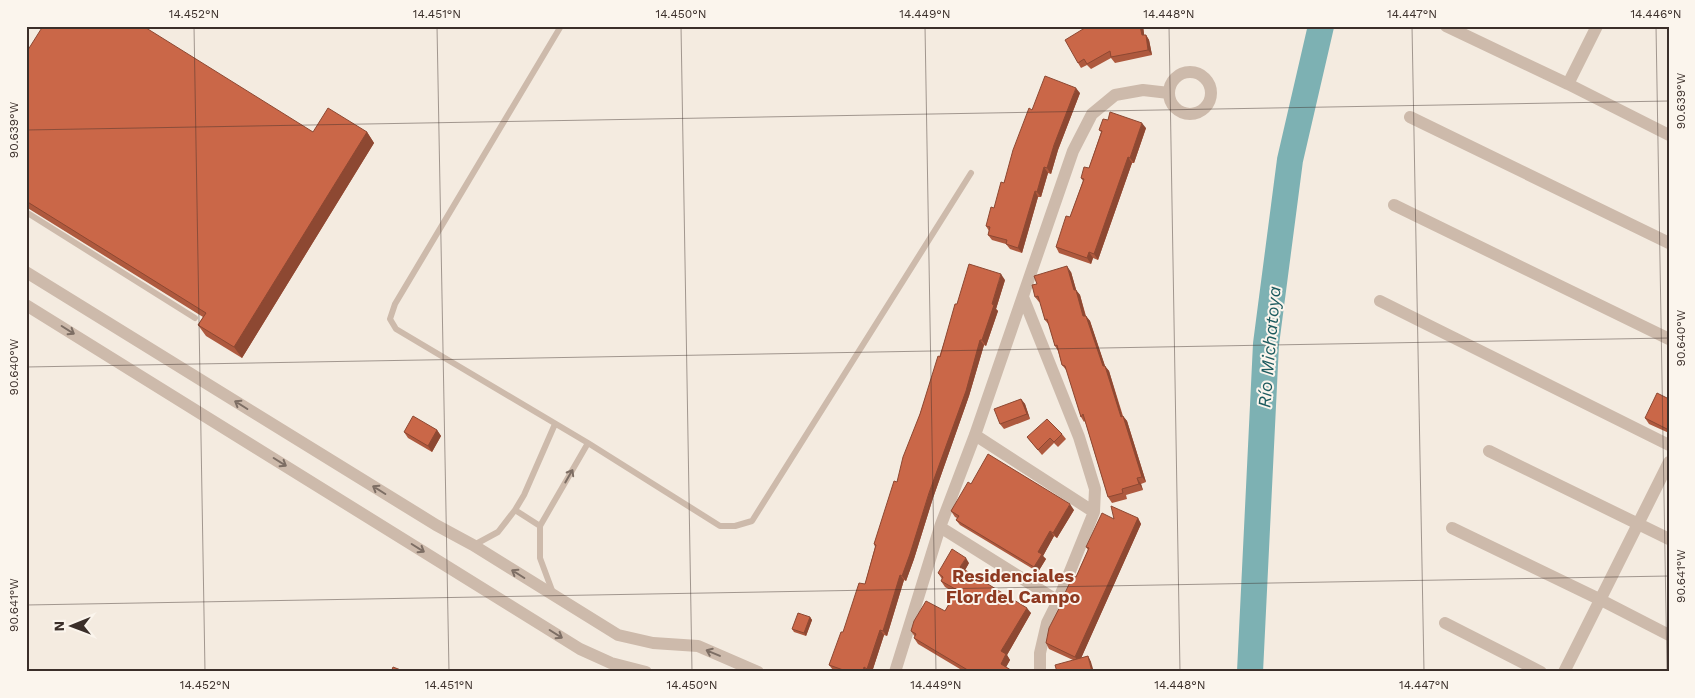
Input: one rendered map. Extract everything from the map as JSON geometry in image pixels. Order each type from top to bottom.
[{"type":"street","points":[[1446,26],[1669,135]]},
{"type":"street","points":[[1568,84],[1597,26]]},
{"type":"street","points":[[898,671],[940,527],[1024,297],[1073,152],[1092,114],[1114,95],[1143,90],[1169,93]]},
{"type":"street","points":[[1410,117],[1669,243]]},
{"type":"street","points":[[1394,205],[1669,339]]},
{"type":"street","points":[[26,272],[618,635],[653,643],[698,646],[758,672]]},
{"type":"street","points":[[1024,297],[1079,437],[1095,489],[1094,512],[1058,601],[1047,623],[1040,654],[1040,672]]},
{"type":"street","points":[[1380,301],[1669,445]]},
{"type":"street","points":[[26,304],[580,649],[611,663],[646,672]]},
{"type":"street","points":[[975,435],[1094,512]]},
{"type":"street","points":[[1489,451],[1669,540]]},
{"type":"street","points":[[1564,672],[1669,462]]},
{"type":"street","points":[[940,527],[1058,601]]},
{"type":"street","points":[[1452,528],[1669,635]]},
{"type":"street","points":[[1445,623],[1541,672]]},
{"type":"lane","points":[[561,26],[395,304],[390,319],[396,329],[588,443],[720,526],[735,526],[752,521],[971,174]]},
{"type":"lane","points":[[26,212],[195,318]]},
{"type":"lane","points":[[473,545],[498,532],[515,510],[524,495],[555,424]]},
{"type":"lane","points":[[554,596],[540,558],[540,526],[588,443]]},
{"type":"lane","points":[[515,510],[540,526]]},
{"type":"building","points":[[43,26],[143,26],[313,132],[328,108],[367,132],[234,347],[198,325],[206,313],[26,201],[26,53]]},
{"type":"building","points":[[1088,26],[1140,26],[1142,35],[1146,35],[1148,50],[1111,57],[1110,51],[1087,64],[1084,59],[1078,63],[1065,40]]},
{"type":"building","points":[[1045,76],[1076,88],[1047,168],[1044,167],[1037,192],[1035,191],[1018,248],[1006,244],[1007,240],[988,235],[990,227],[986,226],[991,207],[994,208],[1001,182],[1004,183],[1013,150],[1029,108],[1032,110]]},
{"type":"building","points":[[1110,112],[1142,123],[1094,254],[1089,252],[1087,258],[1056,247],[1066,216],[1070,217],[1084,179],[1081,178],[1084,167],[1089,168],[1102,131],[1099,130],[1103,119],[1108,120]]},
{"type":"building","points":[[969,264],[1001,274],[992,304],[994,305],[982,340],[980,340],[966,391],[929,493],[910,554],[902,576],[900,575],[883,631],[880,630],[867,669],[864,667],[863,672],[849,672],[829,665],[841,632],[843,632],[859,583],[865,584],[876,545],[874,544],[894,481],[897,482],[903,457],[920,414],[938,356],[940,357]]},
{"type":"building","points":[[1067,266],[1083,316],[1086,316],[1103,366],[1105,366],[1121,417],[1123,416],[1142,477],[1137,478],[1139,484],[1122,489],[1123,493],[1108,497],[1083,414],[1081,417],[1065,366],[1062,365],[1057,345],[1055,346],[1047,319],[1045,320],[1038,296],[1035,297],[1032,285],[1037,284],[1034,276]]},
{"type":"building","points":[[1657,393],[1669,399],[1669,430],[1645,418]]},
{"type":"building","points":[[1021,399],[1027,414],[1000,424],[994,409]]},
{"type":"building","points":[[413,416],[437,430],[428,446],[404,432]]},
{"type":"building","points":[[1047,419],[1062,434],[1054,442],[1050,438],[1038,450],[1027,437]]},
{"type":"building","points":[[988,454],[1070,504],[1053,533],[1050,531],[1038,552],[1042,554],[1034,567],[956,520],[959,516],[951,511],[968,482],[971,484]]},
{"type":"building","points":[[1111,506],[1138,518],[1075,657],[1046,643],[1049,628],[1066,595],[1064,595],[1073,576],[1076,577],[1089,548],[1086,547],[1102,513],[1114,519]]},
{"type":"building","points":[[952,549],[966,558],[960,567],[1027,608],[1001,651],[1006,654],[1001,664],[1014,672],[971,672],[914,638],[916,634],[911,631],[914,621],[926,601],[945,611],[957,590],[941,581],[943,577],[938,573]]},
{"type":"building","points":[[798,613],[810,617],[804,633],[792,629]]},
{"type":"building","points":[[1088,656],[1092,672],[1057,672],[1055,665]]},
{"type":"building","points":[[393,667],[406,672],[391,672]]},
{"type":"waterway","name":"Río Michatoya","points":[[1250,672],[1266,344],[1290,160],[1321,26]]},
{"type":"district","name":"Residenciales Flor del Campo","points":[[1013,585]]}]
